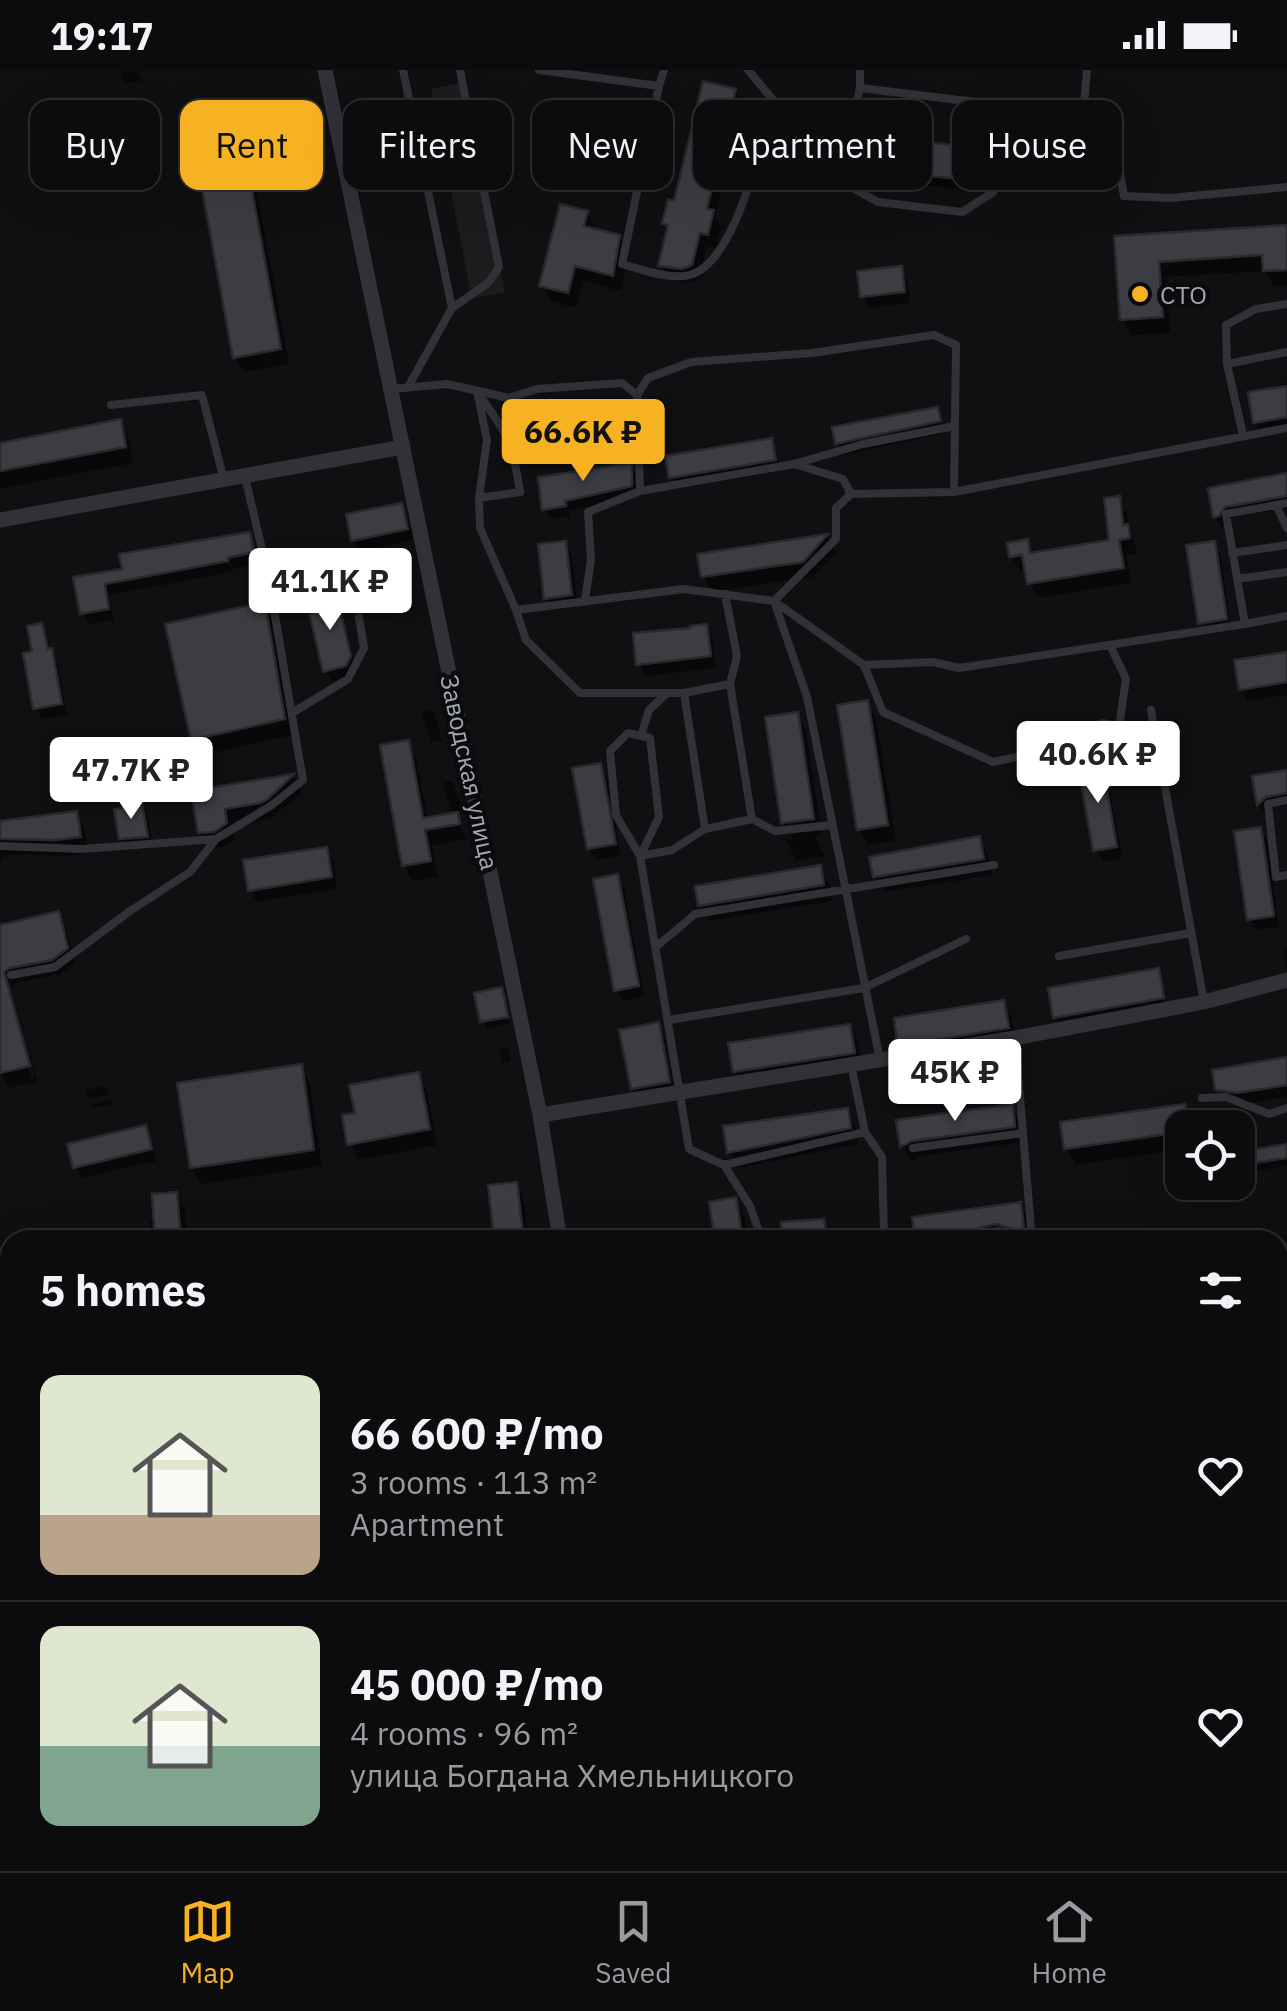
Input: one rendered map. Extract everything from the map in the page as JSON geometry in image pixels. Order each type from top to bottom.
[{"type":"street","name":"Заводская улица","points":[[324,70],[400,388],[403,447],[540,1115],[558,1230]]},
{"type":"street","points":[[0,520],[403,447]]},
{"type":"street","points":[[540,1115],[1015,1038],[1204,1002],[1287,980]]},
{"type":"lane","points":[[402,70],[452,308]]},
{"type":"lane","points":[[400,388],[452,308],[488,282],[499,268],[460,70]]},
{"type":"lane","points":[[539,70],[658,86]]},
{"type":"lane","points":[[664,70],[622,264],[656,274],[686,276],[708,267],[734,227],[774,101],[748,70]]},
{"type":"lane","points":[[860,70],[850,132],[849,186],[878,202],[962,212],[995,190]]},
{"type":"lane","points":[[1085,100],[1088,70]]},
{"type":"lane","points":[[860,88],[959,100]]},
{"type":"lane","points":[[1122,185],[1124,196],[1170,198],[1287,186]]},
{"type":"lane","points":[[1243,435],[1226,364],[1226,325],[1256,309],[1287,304]]},
{"type":"lane","points":[[640,492],[637,395],[648,378],[690,362],[812,353],[934,335],[956,346],[954,492]]},
{"type":"lane","points":[[1226,364],[1287,352]]},
{"type":"lane","points":[[400,388],[447,384],[509,398],[537,389],[622,383],[637,395]]},
{"type":"lane","points":[[476,391],[507,432],[520,492],[478,498]]},
{"type":"lane","points":[[476,391],[487,440],[478,498],[480,528],[526,640],[580,693],[684,693],[730,684]]},
{"type":"lane","points":[[112,405],[202,394],[224,480]]},
{"type":"lane","points":[[585,600],[592,560],[588,512],[640,492],[794,464],[862,444],[955,426]]},
{"type":"lane","points":[[774,601],[836,539],[836,508],[851,494],[954,492],[1287,428]]},
{"type":"lane","points":[[794,464],[843,479],[851,494]]},
{"type":"lane","points":[[10,975],[55,967],[130,910],[190,872],[216,839],[303,780],[268,575],[245,476]]},
{"type":"lane","points":[[1245,624],[1226,514],[1287,504]]},
{"type":"lane","points":[[1276,506],[1287,528]]},
{"type":"lane","points":[[1232,553],[1287,545]]},
{"type":"lane","points":[[1237,580],[1287,572]]},
{"type":"lane","points":[[516,610],[684,589],[774,601],[864,665],[883,712],[993,762],[1030,754],[1074,732],[1103,723],[1155,736]]},
{"type":"lane","points":[[724,594],[737,656],[730,684],[752,820]]},
{"type":"lane","points":[[774,601],[807,698],[880,1060]]},
{"type":"lane","points":[[864,665],[933,662],[959,668],[1287,616]]},
{"type":"lane","points":[[292,712],[348,679],[364,648],[360,617]]},
{"type":"lane","points":[[1110,645],[1126,680],[1119,728]]},
{"type":"lane","points":[[684,693],[706,830]]},
{"type":"lane","points":[[641,736],[649,710],[667,694]]},
{"type":"lane","points":[[1150,710],[1204,1002]]},
{"type":"lane","points":[[640,856],[660,817],[650,738],[628,733],[610,751],[616,815],[640,856],[689,1148],[724,1165],[750,1206],[758,1230]]},
{"type":"lane","points":[[1287,800],[1268,804],[1276,877],[1287,875]]},
{"type":"lane","points":[[640,856],[672,850],[706,830],[752,820],[776,831],[832,825]]},
{"type":"lane","points":[[0,846],[82,849],[216,839]]},
{"type":"lane","points":[[656,947],[695,914],[994,866]]},
{"type":"lane","points":[[1059,956],[1192,933]]},
{"type":"lane","points":[[668,1020],[864,988],[966,940]]},
{"type":"lane","points":[[1015,1038],[1031,1230]]},
{"type":"lane","points":[[850,1064],[865,1132],[882,1157],[883,1230]]},
{"type":"lane","points":[[1202,1098],[1226,1098],[1269,1114],[1287,1108]]},
{"type":"lane","points":[[724,1165],[865,1132]]},
{"type":"lane","points":[[913,1148],[1023,1133]]},
{"type":"shaded area","points":[[464,82],[468,100],[433,100],[431,89]]},
{"type":"shaded area","points":[[451,190],[485,190],[505,292],[472,299]]},
{"type":"building","points":[[703,81],[736,89],[733,100],[698,100]]},
{"type":"building","points":[[693,122],[693,190],[712,190],[707,209],[714,210],[708,235],[700,233],[692,265],[682,269],[658,266],[668,225],[662,224],[668,199],[674,201]]},
{"type":"building","points":[[932,143],[952,145],[952,178],[932,176]]},
{"type":"building","points":[[202,190],[252,190],[281,349],[233,358]]},
{"type":"building","points":[[560,204],[588,211],[584,226],[620,235],[613,276],[575,266],[568,293],[539,286]]},
{"type":"building","name":"СТО","points":[[1287,225],[1287,270],[1263,271],[1262,255],[1159,262],[1163,317],[1120,320],[1114,236]]},
{"type":"building","points":[[902,266],[905,292],[860,297],[857,271]]},
{"type":"building","points":[[1287,386],[1287,417],[1253,423],[1248,392]]},
{"type":"building","points":[[938,407],[941,421],[835,444],[832,427]]},
{"type":"building","points":[[121,419],[126,447],[0,471],[0,443]]},
{"type":"building","points":[[772,438],[776,460],[669,478],[665,456]]},
{"type":"building","points":[[632,463],[632,486],[542,510],[538,477]]},
{"type":"building","points":[[1287,473],[1287,496],[1225,507],[1219,516],[1213,517],[1208,488]]},
{"type":"building","points":[[1120,496],[1123,525],[1128,524],[1130,538],[1119,540],[1124,568],[1027,584],[1022,555],[1009,557],[1007,543],[1028,539],[1030,553],[1109,540],[1104,498]]},
{"type":"building","points":[[402,503],[408,529],[351,541],[346,514]]},
{"type":"building","points":[[250,532],[254,552],[227,558],[228,561],[105,584],[109,609],[80,614],[73,577],[122,569],[119,554]]},
{"type":"building","points":[[828,534],[803,562],[701,577],[697,554]]},
{"type":"building","points":[[566,541],[572,595],[544,599],[538,544]]},
{"type":"building","points":[[1215,541],[1227,619],[1198,624],[1186,545]]},
{"type":"building","points":[[337,596],[351,656],[346,666],[323,672],[307,603]]},
{"type":"building","points":[[265,602],[285,719],[191,740],[165,624]]},
{"type":"building","points":[[42,623],[48,649],[52,648],[62,704],[33,709],[23,653],[32,651],[27,626]]},
{"type":"building","points":[[707,624],[711,656],[636,665],[633,633]]},
{"type":"building","points":[[1287,652],[1287,682],[1239,690],[1234,660]]},
{"type":"building","points":[[868,700],[888,825],[857,830],[837,705]]},
{"type":"building","points":[[798,712],[814,819],[781,823],[765,717]]},
{"type":"building","points":[[409,740],[423,818],[458,812],[460,824],[425,830],[431,861],[402,866],[380,745]]},
{"type":"building","points":[[1102,761],[1117,847],[1093,851],[1078,765]]},
{"type":"building","points":[[601,763],[616,844],[587,849],[572,768]]},
{"type":"building","points":[[1287,770],[1287,793],[1266,797],[1257,805],[1252,776]]},
{"type":"building","points":[[294,774],[268,799],[225,809],[227,823],[214,832],[198,833],[191,791]]},
{"type":"building","points":[[142,804],[148,837],[119,839],[114,809]]},
{"type":"building","points":[[77,811],[81,837],[0,839],[0,821]]},
{"type":"building","points":[[1261,827],[1274,916],[1247,920],[1234,831]]},
{"type":"building","points":[[980,836],[984,859],[873,877],[869,857]]},
{"type":"building","points":[[327,847],[332,877],[248,891],[243,860]]},
{"type":"building","points":[[821,865],[824,885],[698,906],[695,886]]},
{"type":"building","points":[[618,874],[639,986],[614,991],[593,879]]},
{"type":"building","points":[[59,911],[68,948],[52,960],[4,972],[30,1066],[0,1073],[0,925]]},
{"type":"building","points":[[1159,968],[1164,998],[1053,1018],[1048,988]]},
{"type":"building","points":[[502,987],[508,1017],[480,1022],[474,993]]},
{"type":"building","points":[[1004,1000],[1009,1028],[898,1046],[894,1018]]},
{"type":"building","points":[[659,1022],[670,1082],[631,1089],[619,1030]]},
{"type":"building","points":[[850,1024],[855,1053],[733,1072],[728,1043]]},
{"type":"building","points":[[1287,1057],[1287,1085],[1237,1093],[1215,1090],[1212,1070]]},
{"type":"building","points":[[302,1064],[314,1150],[190,1168],[177,1083]]},
{"type":"building","points":[[419,1072],[430,1129],[347,1145],[342,1115],[355,1113],[349,1085]]},
{"type":"building","points":[[1013,1104],[1015,1127],[912,1141],[900,1147],[896,1120]]},
{"type":"building","points":[[1185,1104],[1186,1110],[1165,1110],[1165,1134],[1064,1149],[1060,1122]]},
{"type":"building","points":[[848,1108],[851,1128],[727,1153],[723,1126]]},
{"type":"building","points":[[146,1125],[152,1149],[73,1168],[67,1144]]},
{"type":"building","points":[[1287,1144],[1287,1158],[1255,1163],[1255,1149]]},
{"type":"building","points":[[517,1182],[523,1230],[493,1230],[488,1185]]},
{"type":"building","points":[[177,1192],[180,1230],[154,1230],[152,1194]]},
{"type":"building","points":[[736,1197],[741,1230],[713,1230],[709,1202]]},
{"type":"building","points":[[1021,1202],[1024,1229],[996,1224],[971,1230],[914,1230],[912,1217]]},
{"type":"building","points":[[824,1219],[825,1230],[782,1230],[781,1222]]},
{"type":"place","name":"СТО","points":[[1140,294]]}]
